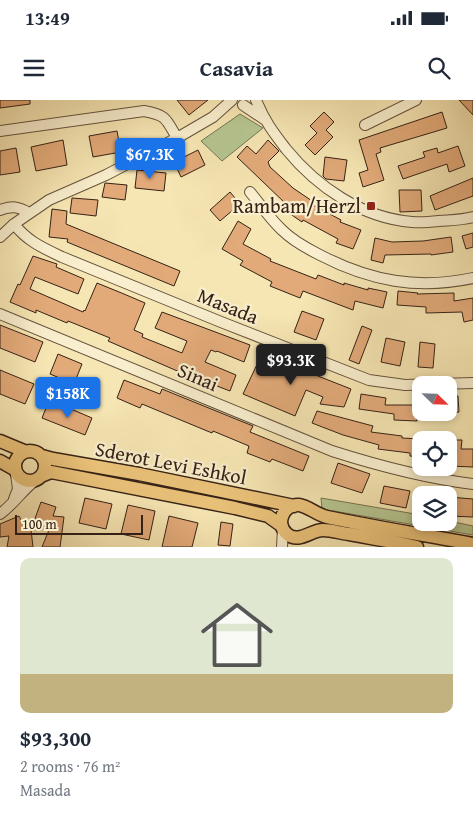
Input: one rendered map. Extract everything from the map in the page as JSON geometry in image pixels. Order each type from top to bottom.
[{"type":"main road","points":[[0,441],[24,451],[34,451],[42,456],[45,466],[39,478],[33,481],[23,480],[15,471],[0,461]]},
{"type":"main road","points":[[15,471],[16,458],[24,451]]},
{"type":"main road","name":"Sderot Levi Eshkol","points":[[42,456],[53,460],[139,474],[294,506]]},
{"type":"main road","name":"Sderot Levi Eshkol","points":[[39,478],[51,472],[199,501],[268,516],[282,527]]},
{"type":"main road","points":[[417,547],[325,530],[295,538],[290,536],[282,527],[283,514],[289,507],[300,505],[324,516],[473,544]]},
{"type":"main road","points":[[307,535],[314,524],[310,510]]},
{"type":"street","points":[[0,237],[28,213],[49,200],[106,175],[177,138],[213,117],[232,100],[237,104],[247,102],[264,119],[300,165],[325,188],[358,206],[391,219],[413,222],[462,220],[473,217]]},
{"type":"street","points":[[256,100],[264,119]]},
{"type":"street","points":[[365,125],[416,100]]},
{"type":"street","points":[[0,132],[144,111],[160,114],[167,119],[177,138]]},
{"type":"street","points":[[250,192],[282,231],[344,268],[402,283],[433,284],[473,278]]},
{"type":"street","points":[[0,210],[10,206],[20,208],[28,213]]},
{"type":"street","name":"Masada","points":[[14,224],[22,234],[36,244],[62,257],[369,380],[405,385],[470,383]]},
{"type":"street","name":"Sinai","points":[[0,314],[332,451],[382,467],[433,479],[473,484]]},
{"type":"street","points":[[470,383],[473,394]]},
{"type":"street","points":[[10,506],[18,489],[15,471]]},
{"type":"street","points":[[0,514],[28,486],[39,478]]},
{"type":"street","points":[[282,527],[282,547]]},
{"type":"street","points":[[294,547],[307,535]]},
{"type":"green space","points":[[240,114],[263,128],[222,161],[201,141]]},
{"type":"green space","points":[[321,498],[412,513],[412,524],[322,509]]},
{"type":"green space","points":[[457,523],[473,526],[473,535],[450,531],[457,531]]},
{"type":"building","points":[[0,100],[30,100],[30,104],[0,108]]},
{"type":"building","points":[[177,100],[208,100],[189,115]]},
{"type":"building","points":[[459,100],[473,100],[473,115]]},
{"type":"building","points":[[324,112],[334,122],[326,130],[333,137],[315,155],[305,145],[317,133],[310,126]]},
{"type":"building","points":[[442,112],[447,128],[380,148],[381,152],[376,154],[384,180],[363,187],[359,173],[368,170],[359,140]]},
{"type":"building","points":[[117,131],[121,152],[93,157],[89,136]]},
{"type":"building","points":[[63,140],[67,165],[36,171],[31,147]]},
{"type":"building","points":[[268,140],[279,151],[268,162],[270,167],[293,188],[315,203],[313,205],[341,220],[340,222],[361,230],[353,249],[336,243],[338,239],[303,220],[302,222],[283,209],[286,204],[237,157],[247,146],[256,154]]},
{"type":"building","points":[[458,146],[465,166],[449,172],[447,164],[403,179],[398,166],[425,157],[423,152],[437,148],[438,153]]},
{"type":"building","points":[[16,148],[20,172],[0,175],[0,151]]},
{"type":"building","points":[[198,150],[205,165],[181,177],[174,162]]},
{"type":"building","points":[[325,157],[347,160],[344,181],[326,179],[323,176]]},
{"type":"building","points":[[137,170],[166,173],[164,191],[135,188]]},
{"type":"building","points":[[473,178],[473,196],[435,210],[430,196]]},
{"type":"building","points":[[105,183],[127,185],[125,200],[102,197]]},
{"type":"building","points":[[399,190],[421,190],[422,211],[400,212]]},
{"type":"building","points":[[230,192],[240,204],[220,221],[210,210]]},
{"type":"building","points":[[72,198],[98,200],[96,216],[70,213]]},
{"type":"building","points":[[52,209],[67,211],[66,224],[180,271],[174,286],[67,242],[68,239],[49,237]]},
{"type":"building","points":[[238,221],[251,229],[243,244],[271,259],[270,261],[316,279],[318,275],[344,285],[344,283],[368,290],[368,288],[387,292],[383,308],[355,301],[353,310],[303,291],[300,298],[270,286],[272,282],[240,265],[243,261],[222,249]]},
{"type":"building","points":[[473,233],[473,247],[466,249],[462,236]]},
{"type":"building","points":[[451,237],[453,252],[431,255],[385,255],[383,263],[371,260],[375,238],[392,242],[423,241]]},
{"type":"building","points":[[33,256],[57,264],[56,267],[84,279],[78,294],[35,277],[30,289],[83,312],[97,283],[145,303],[134,330],[143,334],[142,337],[182,353],[187,341],[155,328],[162,312],[250,345],[244,362],[211,350],[205,362],[236,375],[230,391],[175,370],[108,341],[110,338],[68,321],[67,323],[36,310],[36,313],[10,302]]},
{"type":"building","points":[[398,291],[417,294],[454,293],[454,301],[473,298],[473,320],[464,322],[462,312],[426,313],[426,307],[397,305]]},
{"type":"building","points":[[302,311],[324,319],[316,340],[294,332]]},
{"type":"building","points":[[0,325],[43,342],[35,362],[0,348]]},
{"type":"building","points":[[362,326],[372,330],[359,364],[349,360]]},
{"type":"building","points":[[386,338],[405,342],[400,366],[381,362]]},
{"type":"building","points":[[420,342],[435,344],[433,368],[418,367]]},
{"type":"building","points":[[58,354],[82,364],[74,384],[50,374]]},
{"type":"building","points":[[262,354],[351,389],[344,407],[320,404],[323,397],[306,390],[295,416],[243,394]]},
{"type":"building","points":[[0,370],[34,384],[25,404],[0,394]]},
{"type":"building","points":[[124,380],[160,394],[162,389],[253,426],[250,432],[309,456],[303,471],[272,459],[270,462],[247,453],[249,446],[213,431],[212,433],[142,404],[140,408],[117,398]]},
{"type":"building","points":[[361,394],[386,398],[385,405],[412,405],[412,421],[394,420],[394,414],[359,409]]},
{"type":"building","points":[[48,403],[70,411],[71,409],[92,418],[85,435],[42,418]]},
{"type":"building","points":[[317,411],[373,426],[371,432],[412,439],[412,456],[410,456],[410,453],[378,449],[379,445],[343,435],[312,423]]},
{"type":"building","points":[[457,440],[462,440],[461,449],[473,449],[473,467],[457,466]]},
{"type":"building","points":[[338,463],[370,474],[362,493],[331,483]]},
{"type":"building","points":[[384,486],[410,491],[406,508],[380,503]]},
{"type":"building","points":[[85,498],[112,504],[106,529],[79,523]]},
{"type":"building","points":[[457,498],[473,499],[473,517],[457,516]]},
{"type":"building","points":[[41,502],[56,507],[53,516],[64,517],[60,547],[42,547],[49,530],[33,524]]},
{"type":"building","points":[[128,505],[155,511],[149,540],[121,534]]},
{"type":"building","points":[[19,516],[22,522],[30,521],[33,547],[7,547],[9,536],[0,537],[0,524]]},
{"type":"building","points":[[169,516],[198,523],[192,547],[162,547]]},
{"type":"building","points":[[221,522],[233,524],[230,546],[218,545]]},
{"type":"place","name":"Rambam/Herzl","points":[[371,206]]}]
